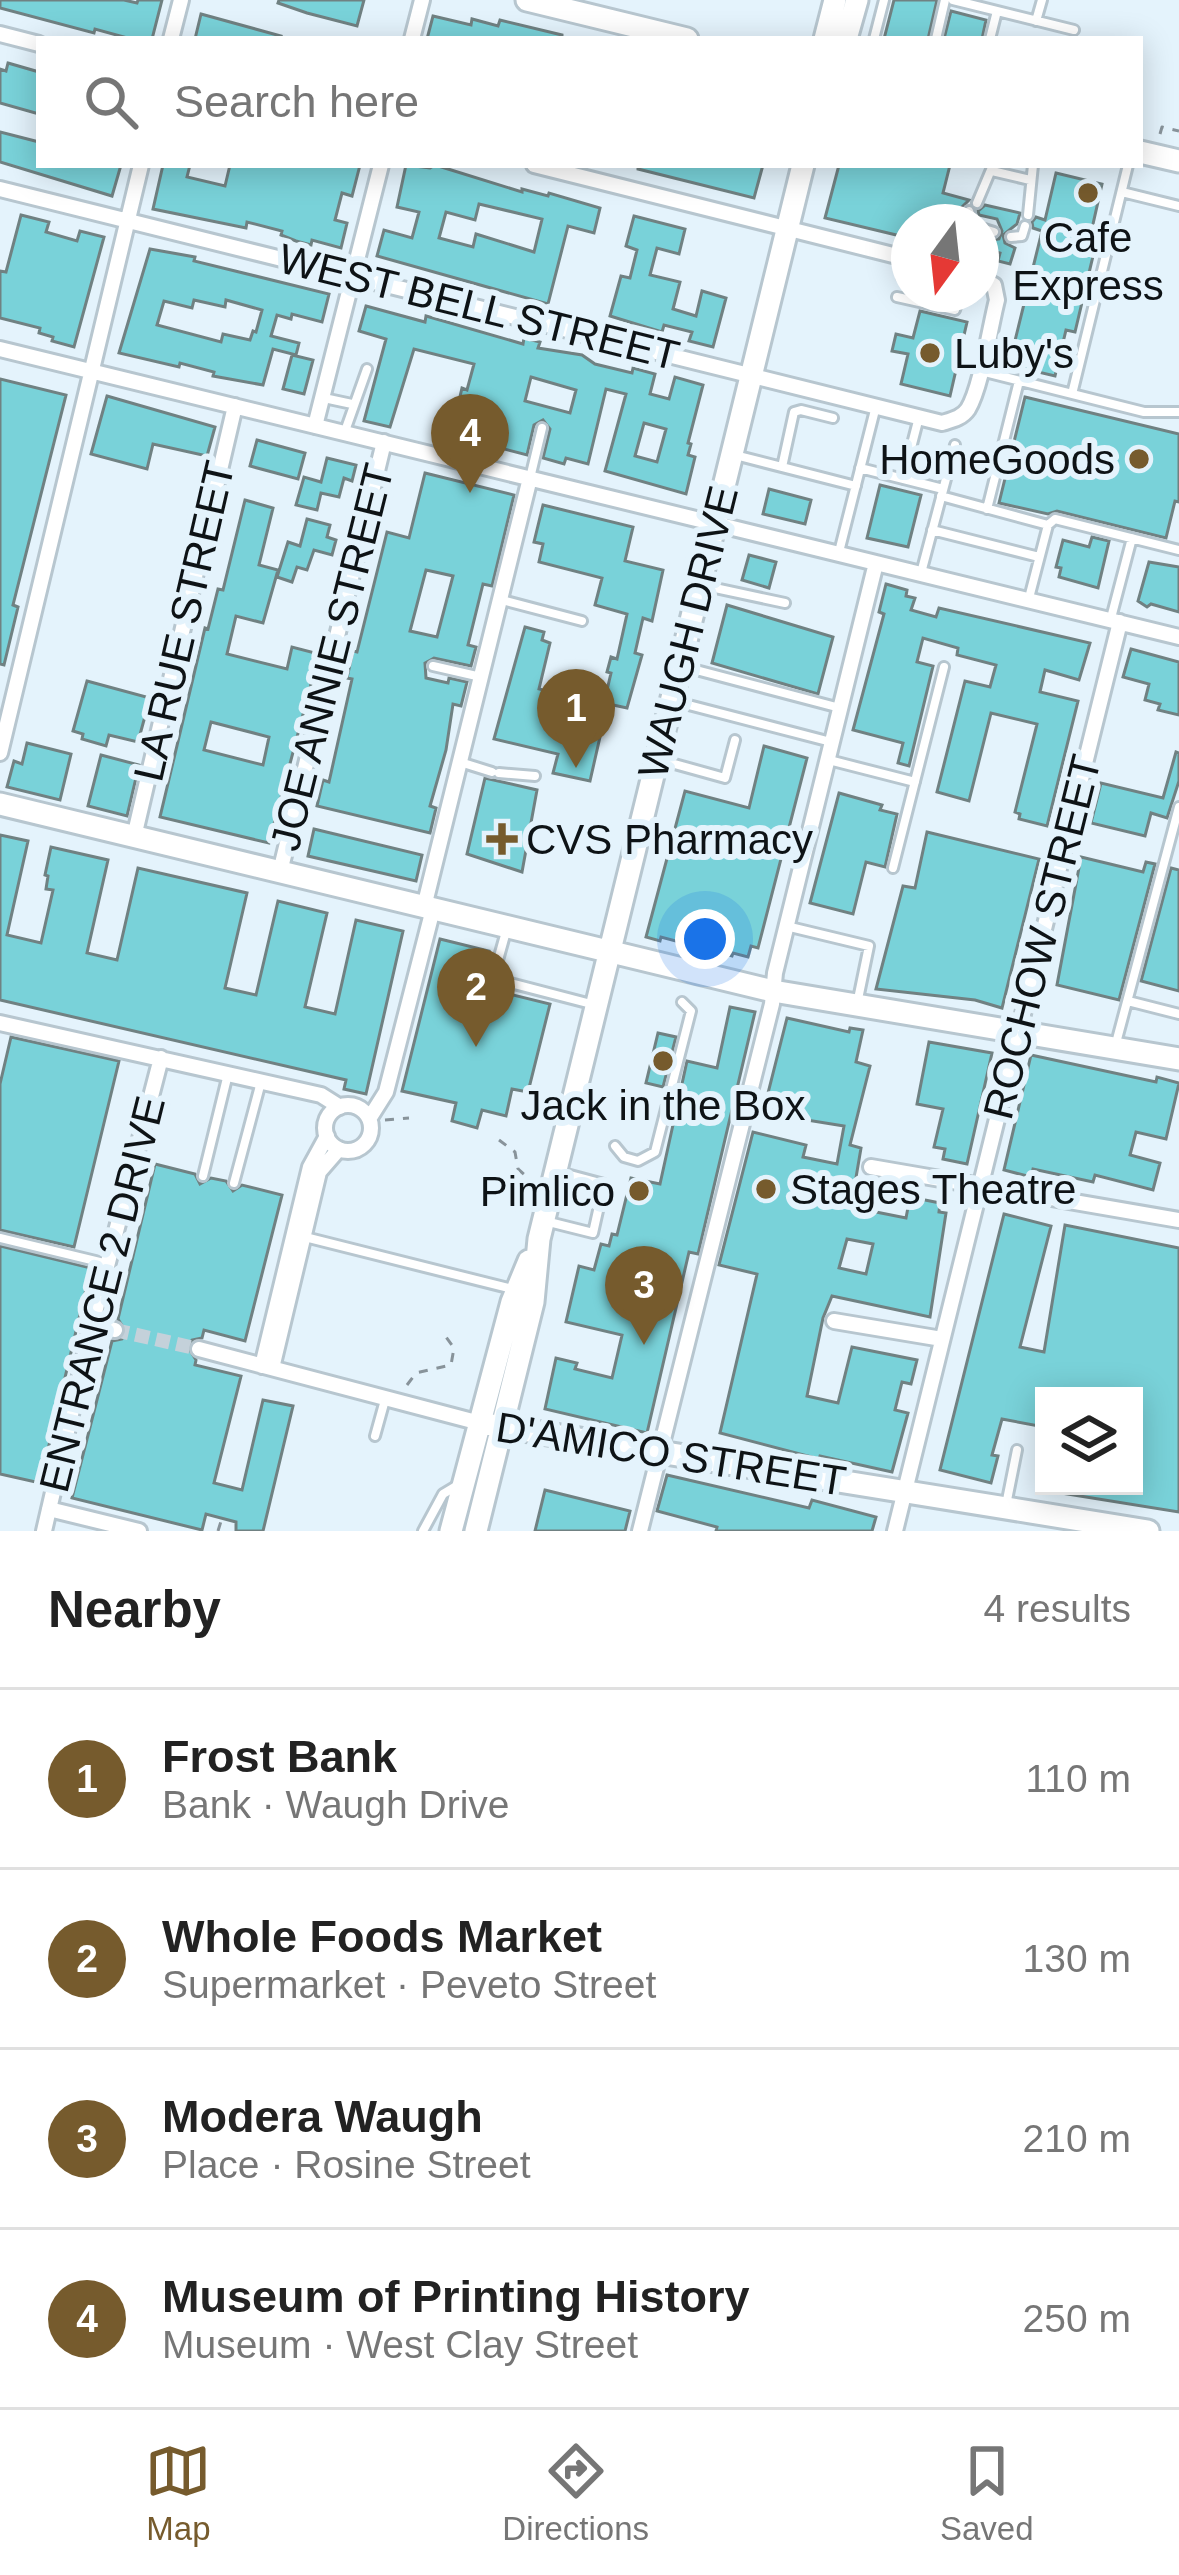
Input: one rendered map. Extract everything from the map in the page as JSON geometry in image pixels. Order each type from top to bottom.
[{"type":"main road","points":[[526,0],[675,36]]},
{"type":"main road","points":[[826,36],[835,0]]},
{"type":"main road","points":[[847,36],[857,0]]},
{"type":"main road","points":[[1143,153],[1179,161]]},
{"type":"main road","name":"WAUGH DRIVE","points":[[451,1531],[464,1481],[491,1426],[532,1302],[555,1171],[802,168]]},
{"type":"main road","points":[[0,804],[773,991],[1179,1059]]},
{"type":"main road","name":"WAUGH DRIVE","points":[[476,1531],[517,1290],[541,1230]]},
{"type":"main road","name":"D'AMICO STREET","points":[[491,1426],[1143,1531]]},
{"type":"street","points":[[172,36],[181,0]]},
{"type":"street","points":[[413,36],[422,0]]},
{"type":"street","points":[[0,34],[36,43]]},
{"type":"street","points":[[0,753],[140,168]]},
{"type":"street","points":[[315,426],[380,168]]},
{"type":"street","points":[[546,168],[891,254]]},
{"type":"street","name":"WEST BELL STREET","points":[[0,189],[942,423],[969,408],[979,371]]},
{"type":"street","points":[[979,371],[994,312]]},
{"type":"street","points":[[0,349],[1179,637]]},
{"type":"street","name":"LA RUE STREET","points":[[134,837],[235,406]]},
{"type":"street","name":"JOE ANNIE STREET","points":[[280,872],[384,442]]},
{"type":"street","points":[[326,1136],[339,1149],[351,1150],[366,1142],[391,1076],[460,762],[530,478]]},
{"type":"street","points":[[640,1531],[876,562]]},
{"type":"street","name":"ROCHOW STREET","points":[[895,1531],[1116,621]]},
{"type":"street","points":[[0,1023],[321,1094],[340,1110],[376,1119]]},
{"type":"street","name":"ENTRANCE 2 DRIVE","points":[[44,1531],[161,1058]]},
{"type":"street","points":[[267,1367],[310,1167],[340,1110],[391,1076]]},
{"type":"street","points":[[267,1367],[319,1172],[339,1149]]},
{"type":"street","points":[[871,1167],[1179,1220]]},
{"type":"street","points":[[835,1321],[942,1339]]},
{"type":"street","points":[[92,1324],[115,1330]]},
{"type":"street","name":"D'AMICO STREET","points":[[199,1349],[491,1426]]},
{"type":"street","points":[[49,1509],[139,1531]]},
{"type":"lane","points":[[875,36],[884,0]]},
{"type":"lane","points":[[937,36],[955,0],[1074,30]]},
{"type":"lane","points":[[1036,21],[1042,0]]},
{"type":"lane","points":[[991,36],[997,11]]},
{"type":"lane","points":[[975,204],[993,168],[1030,180]]},
{"type":"lane","points":[[1011,236],[1022,236],[1032,168]]},
{"type":"lane","points":[[1072,394],[1127,168]]},
{"type":"lane","points":[[1122,192],[1179,206]]},
{"type":"lane","points":[[345,433],[367,369]]},
{"type":"lane","points":[[979,371],[1144,412],[1179,412]]},
{"type":"lane","points":[[986,508],[1019,381]]},
{"type":"lane","points":[[322,398],[352,404]]},
{"type":"lane","points":[[839,554],[876,406]]},
{"type":"lane","points":[[782,467],[794,412],[833,418]]},
{"type":"lane","points":[[903,479],[919,417]]},
{"type":"lane","points":[[530,478],[542,428]]},
{"type":"lane","points":[[921,573],[955,446]]},
{"type":"lane","points":[[732,455],[856,486]]},
{"type":"lane","points":[[860,468],[1048,525]]},
{"type":"lane","points":[[1028,600],[1048,525],[1055,520],[1179,550]]},
{"type":"lane","points":[[932,530],[1040,557]]},
{"type":"lane","points":[[1116,621],[1132,538]]},
{"type":"lane","points":[[700,585],[785,603]]},
{"type":"lane","points":[[500,599],[582,621]]},
{"type":"lane","points":[[680,665],[840,708]]},
{"type":"lane","points":[[433,666],[481,676]]},
{"type":"lane","points":[[893,868],[944,667]]},
{"type":"lane","points":[[671,700],[832,743]]},
{"type":"lane","points":[[657,759],[725,778],[735,740]]},
{"type":"lane","points":[[828,760],[915,782]]},
{"type":"lane","points":[[460,762],[496,773],[535,776]]},
{"type":"lane","points":[[1115,1049],[1179,807]]},
{"type":"lane","points":[[787,926],[869,946],[856,1006]]},
{"type":"lane","points":[[493,978],[508,927]]},
{"type":"lane","points":[[460,970],[596,1005]]},
{"type":"lane","points":[[1128,1001],[1179,1014]]},
{"type":"lane","points":[[615,1146],[624,1157],[638,1161],[655,1152],[691,1011],[682,1002]]},
{"type":"lane","points":[[203,1175],[228,1073]]},
{"type":"lane","points":[[234,1183],[261,1082]]},
{"type":"lane","points":[[541,1230],[593,1233],[604,1184],[555,1171]]},
{"type":"lane","points":[[304,1237],[517,1290]]},
{"type":"lane","points":[[0,1238],[108,1264]]},
{"type":"lane","points":[[375,1436],[385,1398]]},
{"type":"lane","points":[[1005,1507],[1017,1450]]},
{"type":"lane","points":[[423,1531],[443,1494],[464,1481]]},
{"type":"path","points":[[1160,134],[1162,127],[1179,131]]},
{"type":"path","points":[[376,1119],[409,1118]]},
{"type":"path","points":[[499,1140],[515,1152],[518,1168],[526,1176]]},
{"type":"path","points":[[407,1385],[416,1373],[451,1365],[454,1348],[446,1337]]},
{"type":"path","points":[[218,1531],[221,1518]]},
{"type":"building","points":[[0,0],[162,0],[153,36],[120,36],[95,29],[94,33],[0,8]]},
{"type":"building","points":[[279,0],[364,0],[357,26]]},
{"type":"building","points":[[894,0],[937,0],[929,36],[885,36]]},
{"type":"building","points":[[951,11],[986,20],[983,36],[945,36]]},
{"type":"building","points":[[201,14],[281,36],[196,36]]},
{"type":"building","points":[[433,16],[471,25],[472,19],[498,26],[500,20],[562,35],[562,36],[428,36]]},
{"type":"building","points":[[8,63],[36,71],[36,113],[0,103],[0,69],[6,71]]},
{"type":"building","points":[[0,132],[36,141],[36,168],[120,168],[112,196],[0,162]]},
{"type":"building","points":[[162,168],[189,168],[187,177],[225,186],[229,168],[359,168],[352,196],[342,193],[335,220],[347,223],[341,248],[296,241],[281,235],[282,231],[247,222],[246,228],[153,209]]},
{"type":"building","points":[[405,168],[445,168],[522,192],[549,193],[600,208],[594,233],[568,226],[548,304],[377,256],[384,230],[412,238],[419,212],[397,207]],"holes":[[[479,204],[542,219],[534,252],[476,234],[473,247],[439,238],[446,212],[475,220]]]},
{"type":"building","points":[[638,168],[762,168],[754,198]]},
{"type":"building","points":[[838,168],[949,168],[943,193],[969,200],[965,204],[891,204],[891,234],[825,218]]},
{"type":"building","points":[[1056,173],[1102,184],[1091,233],[1098,235],[1075,332],[1066,330],[1055,376],[1009,365],[1042,231],[1033,228],[1032,222],[1036,217],[1045,220]]},
{"type":"building","points":[[999,208],[1020,213],[1017,224],[1003,235],[1005,243],[1015,248],[1010,264],[999,261]]},
{"type":"building","points":[[21,215],[49,222],[46,232],[77,241],[80,231],[104,237],[74,347],[52,341],[53,337],[39,333],[40,328],[0,318],[0,271],[6,272]]},
{"type":"building","points":[[634,216],[685,229],[679,254],[657,248],[650,275],[680,282],[673,309],[696,316],[702,291],[726,298],[713,347],[689,341],[692,332],[664,325],[662,332],[610,316],[621,276],[630,278],[637,250],[626,246]]},
{"type":"building","points":[[150,249],[329,294],[322,322],[277,315],[271,336],[299,343],[296,355],[273,349],[263,385],[119,353]],"holes":[[[194,300],[225,307],[226,300],[262,310],[250,340],[223,334],[221,342],[157,325],[164,301],[192,308]]]},
{"type":"building","points":[[366,306],[425,322],[426,316],[523,344],[524,338],[540,342],[538,348],[582,355],[595,364],[655,374],[650,394],[669,399],[675,377],[703,385],[688,443],[688,455],[695,457],[686,494],[605,471],[626,394],[606,389],[588,464],[543,458],[550,429],[543,420],[534,425],[527,455],[451,435],[462,388],[467,390],[474,364],[414,349],[390,427],[364,421],[386,339],[359,331]],"holes":[[[531,377],[576,390],[570,413],[525,401]],[[644,423],[666,429],[657,462],[635,456]]]},
{"type":"building","name":"Luby's","points":[[920,312],[967,322],[950,396],[901,384],[908,354],[892,351],[896,334],[913,338]]},
{"type":"building","points":[[292,355],[313,360],[304,394],[283,389]]},
{"type":"building","points":[[0,379],[66,395],[13,605],[18,607],[4,665],[0,664]]},
{"type":"building","points":[[107,396],[215,427],[207,456],[153,444],[147,469],[91,454]]},
{"type":"building","points":[[1025,397],[1179,434],[1179,502],[1175,501],[1166,538],[1057,511],[1048,514],[999,503]]},
{"type":"building","points":[[257,440],[305,453],[298,479],[250,466]]},
{"type":"building","points":[[327,458],[356,465],[352,481],[344,478],[339,497],[321,493],[317,510],[296,505],[304,477],[321,482]]},
{"type":"building","points":[[425,473],[514,495],[492,586],[483,584],[468,645],[476,647],[471,666],[434,658],[425,663],[426,678],[467,682],[461,706],[453,704],[430,806],[436,808],[430,833],[317,806],[323,780],[329,782],[352,679],[347,678],[353,651],[357,652],[387,532],[409,538]],"holes":[[[426,570],[453,576],[437,637],[410,631]]]},
{"type":"building","points":[[880,485],[921,495],[908,547],[867,538]]},
{"type":"building","points":[[769,489],[811,500],[805,524],[763,514]]},
{"type":"building","points":[[245,500],[273,508],[259,565],[278,570],[263,623],[236,616],[227,654],[287,669],[292,647],[319,654],[269,843],[160,817],[205,628],[218,589],[223,590]],"holes":[[[211,722],[269,737],[263,765],[204,750]]]},
{"type":"building","points":[[543,505],[633,527],[625,561],[663,570],[652,621],[643,618],[635,653],[642,655],[627,708],[604,703],[611,673],[607,672],[611,657],[617,659],[627,614],[595,605],[602,578],[539,562],[543,544],[534,542]]},
{"type":"building","points":[[307,519],[330,525],[327,537],[336,540],[332,555],[314,550],[307,570],[297,567],[292,582],[277,577],[288,542],[300,546]]},
{"type":"building","points":[[1092,537],[1109,541],[1098,588],[1059,577],[1061,568],[1056,567],[1063,540],[1089,547]]},
{"type":"building","points":[[749,555],[776,562],[769,588],[742,580]]},
{"type":"building","points":[[1149,562],[1179,567],[1179,612],[1138,601]]},
{"type":"building","points":[[886,584],[907,590],[906,596],[915,598],[911,610],[936,617],[939,608],[1090,643],[1079,680],[1045,670],[1040,692],[1078,701],[1047,826],[1019,819],[1015,812],[1037,724],[991,713],[969,801],[937,792],[965,681],[990,687],[996,665],[957,655],[958,648],[923,638],[917,662],[933,666],[909,766],[898,763],[903,743],[853,730],[884,614],[879,612]]},
{"type":"building","points":[[727,605],[833,637],[818,694],[712,663]]},
{"type":"building","points":[[525,627],[544,632],[542,640],[550,643],[539,689],[607,706],[590,781],[553,773],[558,754],[494,739]]},
{"type":"building","points":[[1131,649],[1179,662],[1179,715],[1158,710],[1160,704],[1145,700],[1149,684],[1123,677]]},
{"type":"building","points":[[87,681],[150,698],[138,742],[109,735],[106,746],[73,731]]},
{"type":"building","points":[[27,743],[71,754],[60,800],[7,787],[14,761],[22,764]]},
{"type":"building","points":[[764,746],[807,758],[758,948],[751,946],[748,957],[732,956],[646,937],[685,791],[749,808]]},
{"type":"building","points":[[1176,752],[1179,781],[1167,818],[1151,813],[1145,836],[1091,823],[1101,783],[1163,798]]},
{"type":"building","points":[[101,755],[139,765],[127,816],[88,806]]},
{"type":"building","name":"CVS Pharmacy","points":[[485,778],[537,790],[522,872],[467,854]]},
{"type":"building","points":[[839,793],[897,814],[885,867],[866,862],[853,914],[810,903]]},
{"type":"building","points":[[314,829],[422,855],[416,881],[308,856]]},
{"type":"building","points":[[927,832],[1039,859],[1002,1008],[975,1000],[876,989],[903,886],[915,888]]},
{"type":"building","points":[[0,835],[28,841],[7,935],[41,943],[53,890],[46,889],[45,875],[51,847],[108,860],[87,953],[117,960],[138,868],[247,893],[225,988],[256,995],[278,901],[327,913],[305,1007],[335,1014],[356,920],[403,931],[366,1094],[344,1089],[346,1080],[0,1000]]},
{"type":"building","points":[[1081,857],[1143,872],[1146,862],[1155,864],[1119,1000],[1057,985]]},
{"type":"building","points":[[1171,868],[1179,870],[1179,991],[1141,981]]},
{"type":"building","points":[[440,939],[489,951],[485,967],[456,959],[451,980],[550,1004],[528,1092],[512,1089],[506,1116],[482,1110],[477,1128],[452,1121],[456,1103],[402,1091]]},
{"type":"building","points":[[730,1007],[755,1012],[698,1254],[689,1252],[647,1433],[545,1409],[556,1358],[577,1363],[575,1369],[612,1378],[622,1335],[566,1322],[579,1266],[594,1270],[601,1244],[609,1246],[612,1234],[617,1235],[631,1178],[660,1184],[687,1061],[717,1068]]},
{"type":"building","points":[[787,1018],[849,1032],[850,1028],[863,1030],[856,1062],[870,1066],[850,1145],[861,1148],[851,1207],[906,1218],[910,1197],[940,1203],[939,1212],[946,1213],[930,1317],[832,1296],[823,1318],[807,1396],[838,1403],[852,1347],[917,1360],[911,1384],[902,1382],[895,1410],[908,1413],[892,1472],[720,1433],[757,1274],[719,1265],[753,1132],[806,1145],[803,1157],[837,1164],[844,1126],[763,1113]],"holes":[[[847,1239],[873,1244],[866,1274],[839,1268]]]},
{"type":"building","name":"Jack in the Box","points":[[658,1033],[676,1037],[663,1087],[646,1083]]},
{"type":"building","points":[[11,1037],[119,1061],[74,1247],[0,1230],[0,1084]]},
{"type":"building","points":[[929,1042],[992,1053],[967,1164],[943,1159],[945,1149],[934,1147],[943,1109],[917,1104]]},
{"type":"building","points":[[1031,1055],[1179,1083],[1166,1139],[1136,1132],[1130,1155],[1160,1163],[1153,1190],[1095,1175],[1093,1182],[1033,1169],[1031,1177],[1004,1170]]},
{"type":"building","points":[[155,1164],[195,1174],[200,1184],[211,1178],[226,1181],[233,1191],[242,1185],[282,1195],[245,1341],[204,1330],[202,1338],[192,1340],[188,1347],[195,1365],[241,1376],[214,1483],[242,1490],[263,1400],[293,1406],[263,1531],[236,1531],[236,1522],[206,1514],[202,1530],[72,1498],[112,1341],[122,1339],[126,1332],[118,1319]]},
{"type":"building","points":[[1004,1214],[1051,1226],[1020,1347],[1044,1352],[1065,1225],[1179,1248],[1179,1512],[1074,1495],[1143,1495],[1143,1387],[1035,1387],[1035,1425],[1002,1419],[992,1455],[998,1456],[991,1483],[940,1470]]},
{"type":"building","points":[[0,1246],[91,1268],[40,1483],[0,1474]]},
{"type":"building","points":[[667,1475],[809,1508],[812,1500],[876,1517],[872,1531],[716,1531],[717,1527],[657,1511]]},
{"type":"building","points":[[545,1490],[630,1511],[625,1531],[535,1531]]},
{"type":"tunnel","points":[[115,1330],[199,1349]]},
{"type":"place","name":"Cafe Express","points":[[1088,193]]},
{"type":"place","name":"Luby's","points":[[930,353]]},
{"type":"place","name":"HomeGoods","points":[[1139,459]]},
{"type":"place","name":"Museum of Printing History","points":[[470,493]]},
{"type":"place","name":"Frost Bank","points":[[576,768]]},
{"type":"place","name":"CVS Pharmacy","points":[[502,839]]},
{"type":"place","name":"Whole Foods Market","points":[[476,1047]]},
{"type":"place","name":"Jack in the Box","points":[[663,1061]]},
{"type":"place","name":"Stages Theatre","points":[[766,1189]]},
{"type":"place","name":"Pimlico","points":[[639,1191]]},
{"type":"place","name":"Modera Waugh","points":[[644,1345]]}]
